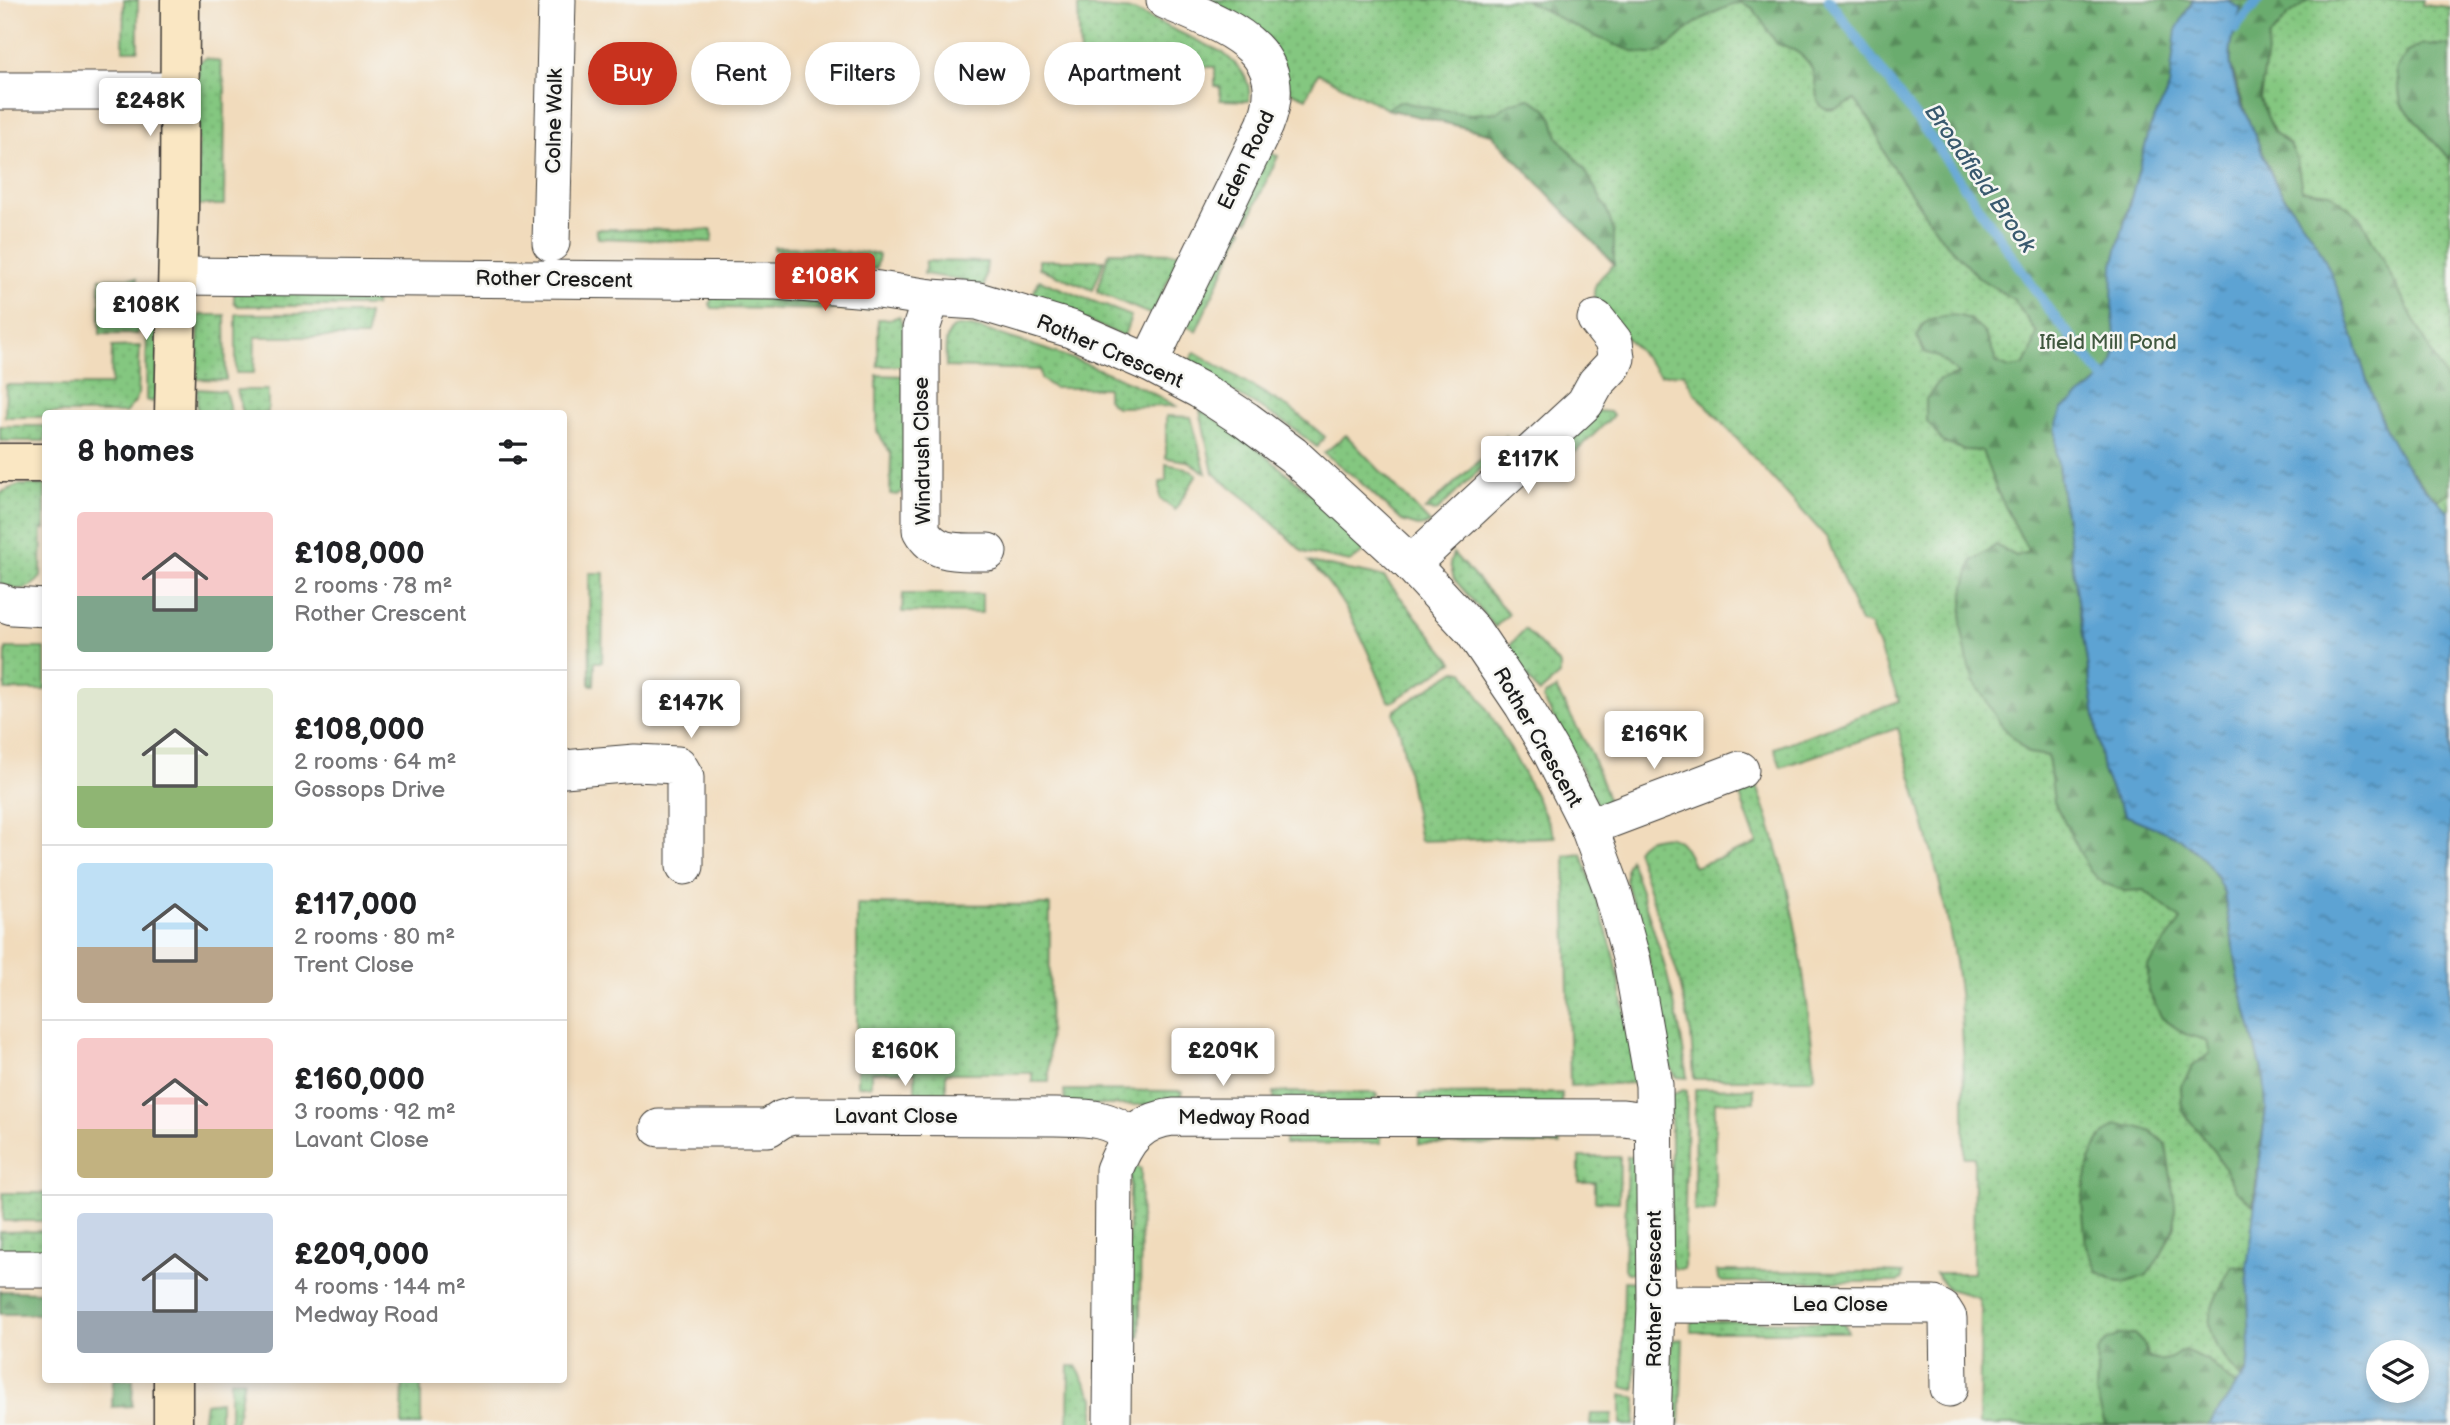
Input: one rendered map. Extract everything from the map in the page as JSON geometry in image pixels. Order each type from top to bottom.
[{"type":"street","points":[[174,410],[180,0]]},
{"type":"street","name":"Colne Walk","points":[[551,243],[557,0]]},
{"type":"street","name":"Eden Road","points":[[1149,363],[1272,110],[1274,91],[1272,76],[1264,60],[1247,40],[1165,0]]},
{"type":"street","points":[[0,91],[180,91]]},
{"type":"street","name":"Rother Crescent","points":[[178,276],[777,281],[978,301],[1071,329],[1149,363],[1212,398],[1293,455],[1411,564],[1472,631],[1499,667],[1551,752],[1588,827],[1613,892],[1632,961],[1654,1085],[1656,1304],[1653,1425]]},
{"type":"street","name":"Windrush Close","points":[[931,298],[921,330],[921,530],[927,540],[949,551],[988,552]]},
{"type":"street","points":[[1411,564],[1585,403],[1596,383],[1616,358],[1614,342],[1596,319]]},
{"type":"street","points":[[0,463],[42,463]]},
{"type":"street","points":[[0,602],[12,606],[42,608]]},
{"type":"street","points":[[567,769],[635,763],[678,765],[685,777],[685,866]]},
{"type":"street","name":"Rother Crescent","points":[[1588,827],[1741,770]]},
{"type":"street","name":"Lavant Close","points":[[659,1128],[768,1128],[793,1116],[1055,1117],[1096,1118],[1114,1124],[1133,1136]]},
{"type":"street","name":"Medway Road","points":[[1112,1425],[1114,1170],[1123,1148],[1143,1126],[1158,1118],[1173,1116],[1609,1118],[1655,1122]]},
{"type":"street","points":[[0,1269],[42,1269]]},
{"type":"street","name":"Lea Close","points":[[1656,1304],[1934,1305],[1943,1310],[1948,1318],[1948,1388]]},
{"type":"street","points":[[173,1383],[173,1425]]},
{"type":"green space","points":[[124,0],[138,0],[138,50],[123,50]]},
{"type":"green space","name":"Ifield Mill Pond","points":[[1198,0],[2423,0],[2422,5],[2450,8],[2450,1425],[1979,1425],[1981,1309],[1978,1297],[1948,1289],[1935,1273],[1973,1273],[1974,1157],[1964,1157],[1963,1049],[1957,977],[1936,869],[1898,728],[1781,767],[1774,748],[1899,701],[1870,625],[1860,623],[1827,538],[1695,393],[1684,373],[1660,375],[1595,302],[1596,285],[1614,264],[1492,134],[1387,109],[1318,73],[1306,98],[1285,89]]},
{"type":"green space","points":[[1525,0],[2193,0],[2184,15],[2169,88],[2150,128],[2113,265],[2116,348],[2113,363],[2103,377],[2080,398],[2056,452],[2103,771],[2113,795],[2127,816],[2180,838],[2203,858],[2224,893],[2240,985],[2264,1078],[2266,1108],[2253,1204],[2236,1191],[2216,1153],[2182,1111],[2181,1086],[2193,1066],[2210,1053],[2207,1040],[2185,1034],[2162,1018],[2148,991],[2148,966],[2181,920],[2144,890],[2125,891],[2103,883],[2089,870],[2054,802],[2048,756],[2028,753],[2002,726],[1974,682],[1969,668],[1961,626],[1965,586],[1972,561],[1996,545],[2016,556],[2029,552],[1996,489],[1982,451],[1965,450],[1944,443],[1926,420],[1926,399],[1940,380],[1959,374],[1938,357],[1924,352],[1917,337],[1923,324],[1933,319],[1955,315],[1964,317],[1979,327],[1985,335],[1996,362],[2009,368],[2023,366],[2037,333],[2014,300],[1979,278],[1943,240],[1888,160],[1872,123],[1855,100],[1839,108],[1829,110],[1822,107],[1818,101],[1810,65],[1795,51],[1777,44],[1753,8],[1740,2],[1718,11],[1701,19],[1664,50],[1647,54],[1613,44]]},
{"type":"green space","points":[[2227,0],[2310,0],[2288,16],[2269,38],[2260,99],[2274,132],[2290,145],[2297,159],[2302,190],[2330,193],[2360,217],[2450,388],[2450,492],[2436,501],[2398,456],[2376,410],[2342,302],[2319,248],[2276,184],[2247,117],[2231,65],[2235,29]]},
{"type":"green space","points":[[1078,6],[1134,11],[1201,42],[1079,42]]},
{"type":"green space","points":[[1205,44],[1222,52],[1243,73],[1248,86],[1249,101],[1220,100],[1220,87],[1215,86],[1215,67],[1205,67]]},
{"type":"green space","points":[[2423,44],[2450,46],[2450,160],[2401,104],[2396,70],[2407,52]]},
{"type":"green space","points":[[206,58],[220,62],[225,87],[224,205],[198,205],[198,63]]},
{"type":"green space","points":[[1528,98],[1546,108],[1553,119],[1558,137],[1584,168],[1606,208],[1614,232],[1614,264],[1492,134],[1387,109],[1399,101],[1444,111],[1471,114],[1497,112],[1510,103]]},
{"type":"green space","points":[[1266,152],[1278,156],[1248,221],[1236,215]]},
{"type":"green space","points":[[1232,224],[1243,229],[1196,331],[1184,325]]},
{"type":"green space","points":[[596,229],[712,230],[712,242],[598,238]]},
{"type":"green space","points":[[774,247],[829,248],[837,252],[879,255],[876,269],[830,262],[781,261],[782,252],[774,250]]},
{"type":"green space","points":[[1109,252],[1181,253],[1152,315],[1097,292]]},
{"type":"green space","points":[[1039,260],[1104,260],[1093,290],[1039,268]]},
{"type":"green space","points":[[926,261],[987,262],[984,288],[960,280],[924,274]]},
{"type":"green space","points":[[100,278],[137,278],[138,334],[100,334]]},
{"type":"green space","points":[[1039,280],[1131,316],[1124,336],[1031,299]]},
{"type":"green space","points":[[376,292],[375,306],[238,306],[234,302],[234,293]]},
{"type":"green space","points":[[712,296],[869,301],[868,310],[712,308]]},
{"type":"green space","points":[[236,314],[368,314],[367,337],[255,337],[254,373],[236,373]]},
{"type":"green space","points":[[147,315],[160,316],[156,396],[153,402],[146,400]]},
{"type":"green space","points":[[199,315],[225,315],[226,380],[197,379]]},
{"type":"green space","points":[[899,316],[905,331],[905,366],[878,366],[878,319]]},
{"type":"green space","points":[[957,326],[989,331],[1080,362],[1139,386],[1176,406],[1116,407],[1107,399],[1107,388],[1054,388],[1041,379],[1040,370],[946,367],[947,338]]},
{"type":"green space","points":[[140,346],[138,395],[128,410],[42,410],[42,417],[5,417],[6,385],[111,385],[112,347]]},
{"type":"green space","points":[[1195,352],[1294,411],[1325,437],[1317,447],[1286,423],[1187,365]]},
{"type":"green space","points":[[877,375],[905,376],[904,491],[897,495],[890,494],[891,454],[877,431]]},
{"type":"green space","points":[[197,389],[225,391],[230,410],[197,410]]},
{"type":"green space","points":[[237,390],[268,390],[268,410],[242,410]]},
{"type":"green space","points":[[1200,410],[1237,432],[1373,545],[1350,562],[1303,552],[1254,505],[1213,473]]},
{"type":"green space","points":[[1596,411],[1610,412],[1613,416],[1565,460],[1530,477]]},
{"type":"green space","points":[[1166,416],[1191,417],[1206,473],[1187,461],[1166,458]]},
{"type":"green space","points":[[0,426],[42,426],[42,441],[0,441]]},
{"type":"green space","points":[[1346,435],[1431,524],[1418,526],[1402,521],[1324,453]]},
{"type":"green space","points":[[1507,435],[1493,457],[1437,511],[1425,510]]},
{"type":"green space","points":[[1166,464],[1186,468],[1197,475],[1175,510],[1160,499],[1160,482],[1166,481]]},
{"type":"green space","points":[[18,485],[42,485],[41,577],[27,588],[11,588],[0,583],[0,493]]},
{"type":"green space","points":[[1453,553],[1509,614],[1495,627],[1454,579],[1450,564]]},
{"type":"green space","points":[[1309,562],[1384,577],[1453,662],[1392,702],[1388,701],[1365,645],[1346,609]]},
{"type":"green space","points":[[589,573],[604,573],[602,662],[595,662],[594,685],[590,685]]},
{"type":"green space","points":[[903,594],[982,594],[982,613],[902,612]]},
{"type":"green space","points":[[1525,629],[1560,665],[1560,675],[1539,693],[1507,648]]},
{"type":"green space","points":[[6,648],[42,648],[42,690],[5,690]]},
{"type":"green space","points":[[1456,671],[1464,672],[1489,712],[1524,773],[1555,837],[1420,841],[1401,736],[1394,714],[1395,710]]},
{"type":"green space","points":[[1556,689],[1591,753],[1610,805],[1597,806],[1573,751],[1543,699]]},
{"type":"green space","points":[[1752,773],[1777,847],[1794,922],[1811,1036],[1815,1075],[1811,1079],[1694,1079],[1691,1034],[1679,979],[1636,850],[1649,840],[1670,837],[1684,847],[1694,867],[1757,844],[1735,782]]},
{"type":"green space","points":[[1582,854],[1615,958],[1636,1075],[1634,1083],[1570,1086],[1565,856]]},
{"type":"green space","points":[[1630,859],[1672,994],[1687,1078],[1676,1077],[1667,1061],[1647,950],[1626,881],[1626,868]]},
{"type":"green space","points":[[857,904],[1050,905],[1049,1082],[1032,1082],[1032,1073],[946,1073],[946,1099],[915,1099],[915,1072],[871,1072],[871,1086],[857,1086]]},
{"type":"green space","points":[[1754,1088],[1754,1102],[1715,1102],[1715,1212],[1694,1211],[1695,1089]]},
{"type":"green space","points":[[1064,1090],[1182,1091],[1180,1100],[1164,1105],[1065,1105]]},
{"type":"green space","points":[[1687,1091],[1684,1269],[1675,1269],[1671,1265],[1671,1095]]},
{"type":"green space","points":[[1274,1092],[1375,1093],[1378,1096],[1371,1102],[1274,1105]]},
{"type":"green space","points":[[1562,1093],[1562,1107],[1420,1108],[1419,1094]]},
{"type":"green space","points":[[2116,1125],[2152,1132],[2166,1144],[2175,1204],[2175,1226],[2161,1255],[2147,1275],[2127,1282],[2113,1280],[2098,1272],[2086,1246],[2082,1202],[2089,1162],[2101,1137]]},
{"type":"green space","points":[[1285,1131],[1380,1131],[1381,1143],[1285,1144]]},
{"type":"green space","points":[[1419,1132],[1559,1135],[1560,1145],[1419,1144]]},
{"type":"green space","points":[[1627,1156],[1637,1156],[1638,1273],[1627,1273],[1624,1269]]},
{"type":"green space","points":[[1579,1157],[1620,1157],[1619,1202],[1595,1201],[1595,1182],[1579,1182]]},
{"type":"green space","points":[[1131,1163],[1141,1169],[1140,1337],[1125,1336]]},
{"type":"green space","points":[[3,1193],[42,1193],[42,1221],[3,1221]]},
{"type":"green space","points":[[42,1231],[42,1258],[0,1258],[0,1232]]},
{"type":"green space","points":[[2232,1266],[2247,1268],[2251,1343],[2247,1371],[2242,1379],[2218,1349],[2210,1325],[2215,1300]]},
{"type":"green space","points":[[1717,1271],[1903,1273],[1902,1279],[1897,1282],[1723,1282],[1718,1279]]},
{"type":"green space","points":[[1624,1281],[1637,1282],[1635,1390],[1622,1387]]},
{"type":"green space","points":[[0,1291],[42,1292],[42,1314],[0,1314]]},
{"type":"green space","points":[[1694,1321],[1844,1322],[1848,1332],[1691,1332],[1691,1324]]},
{"type":"green space","points":[[2134,1334],[2144,1344],[2148,1358],[2167,1359],[2184,1350],[2208,1360],[2236,1386],[2209,1425],[2105,1425],[2096,1393],[2098,1352],[2107,1340],[2119,1335]]},
{"type":"green space","points":[[1683,1339],[1680,1424],[1667,1421],[1672,1340]]},
{"type":"green space","points":[[1069,1366],[1076,1366],[1094,1398],[1094,1425],[1068,1425]]},
{"type":"green space","points":[[113,1383],[133,1383],[132,1406],[112,1407]]},
{"type":"green space","points":[[230,1383],[243,1383],[236,1425],[230,1425]]},
{"type":"green space","points":[[403,1383],[421,1383],[421,1425],[402,1425]]},
{"type":"green space","points":[[1621,1395],[1636,1398],[1635,1425],[1621,1425]]},
{"type":"green space","points":[[220,1401],[220,1425],[202,1425],[205,1403]]},
{"type":"green space","points":[[1591,1414],[1612,1414],[1612,1425],[1590,1425]]},
{"type":"water","points":[[2193,0],[2227,0],[2241,9],[2230,59],[2236,87],[2247,117],[2274,181],[2319,248],[2335,282],[2383,423],[2400,455],[2422,485],[2450,511],[2450,1425],[2209,1425],[2248,1373],[2250,1349],[2247,1268],[2266,1108],[2264,1078],[2240,985],[2224,893],[2215,874],[2203,858],[2180,838],[2127,816],[2113,795],[2103,771],[2056,452],[2056,426],[2062,409],[2092,387],[2113,363],[2116,348],[2112,303],[2113,265],[2150,128],[2169,88],[2176,30]]},
{"type":"waterway","name":"Broadfield Brook","points":[[1829,0],[1936,145],[2049,310],[2103,377]]},
{"type":"waterway","points":[[2235,29],[2259,0]]}]
